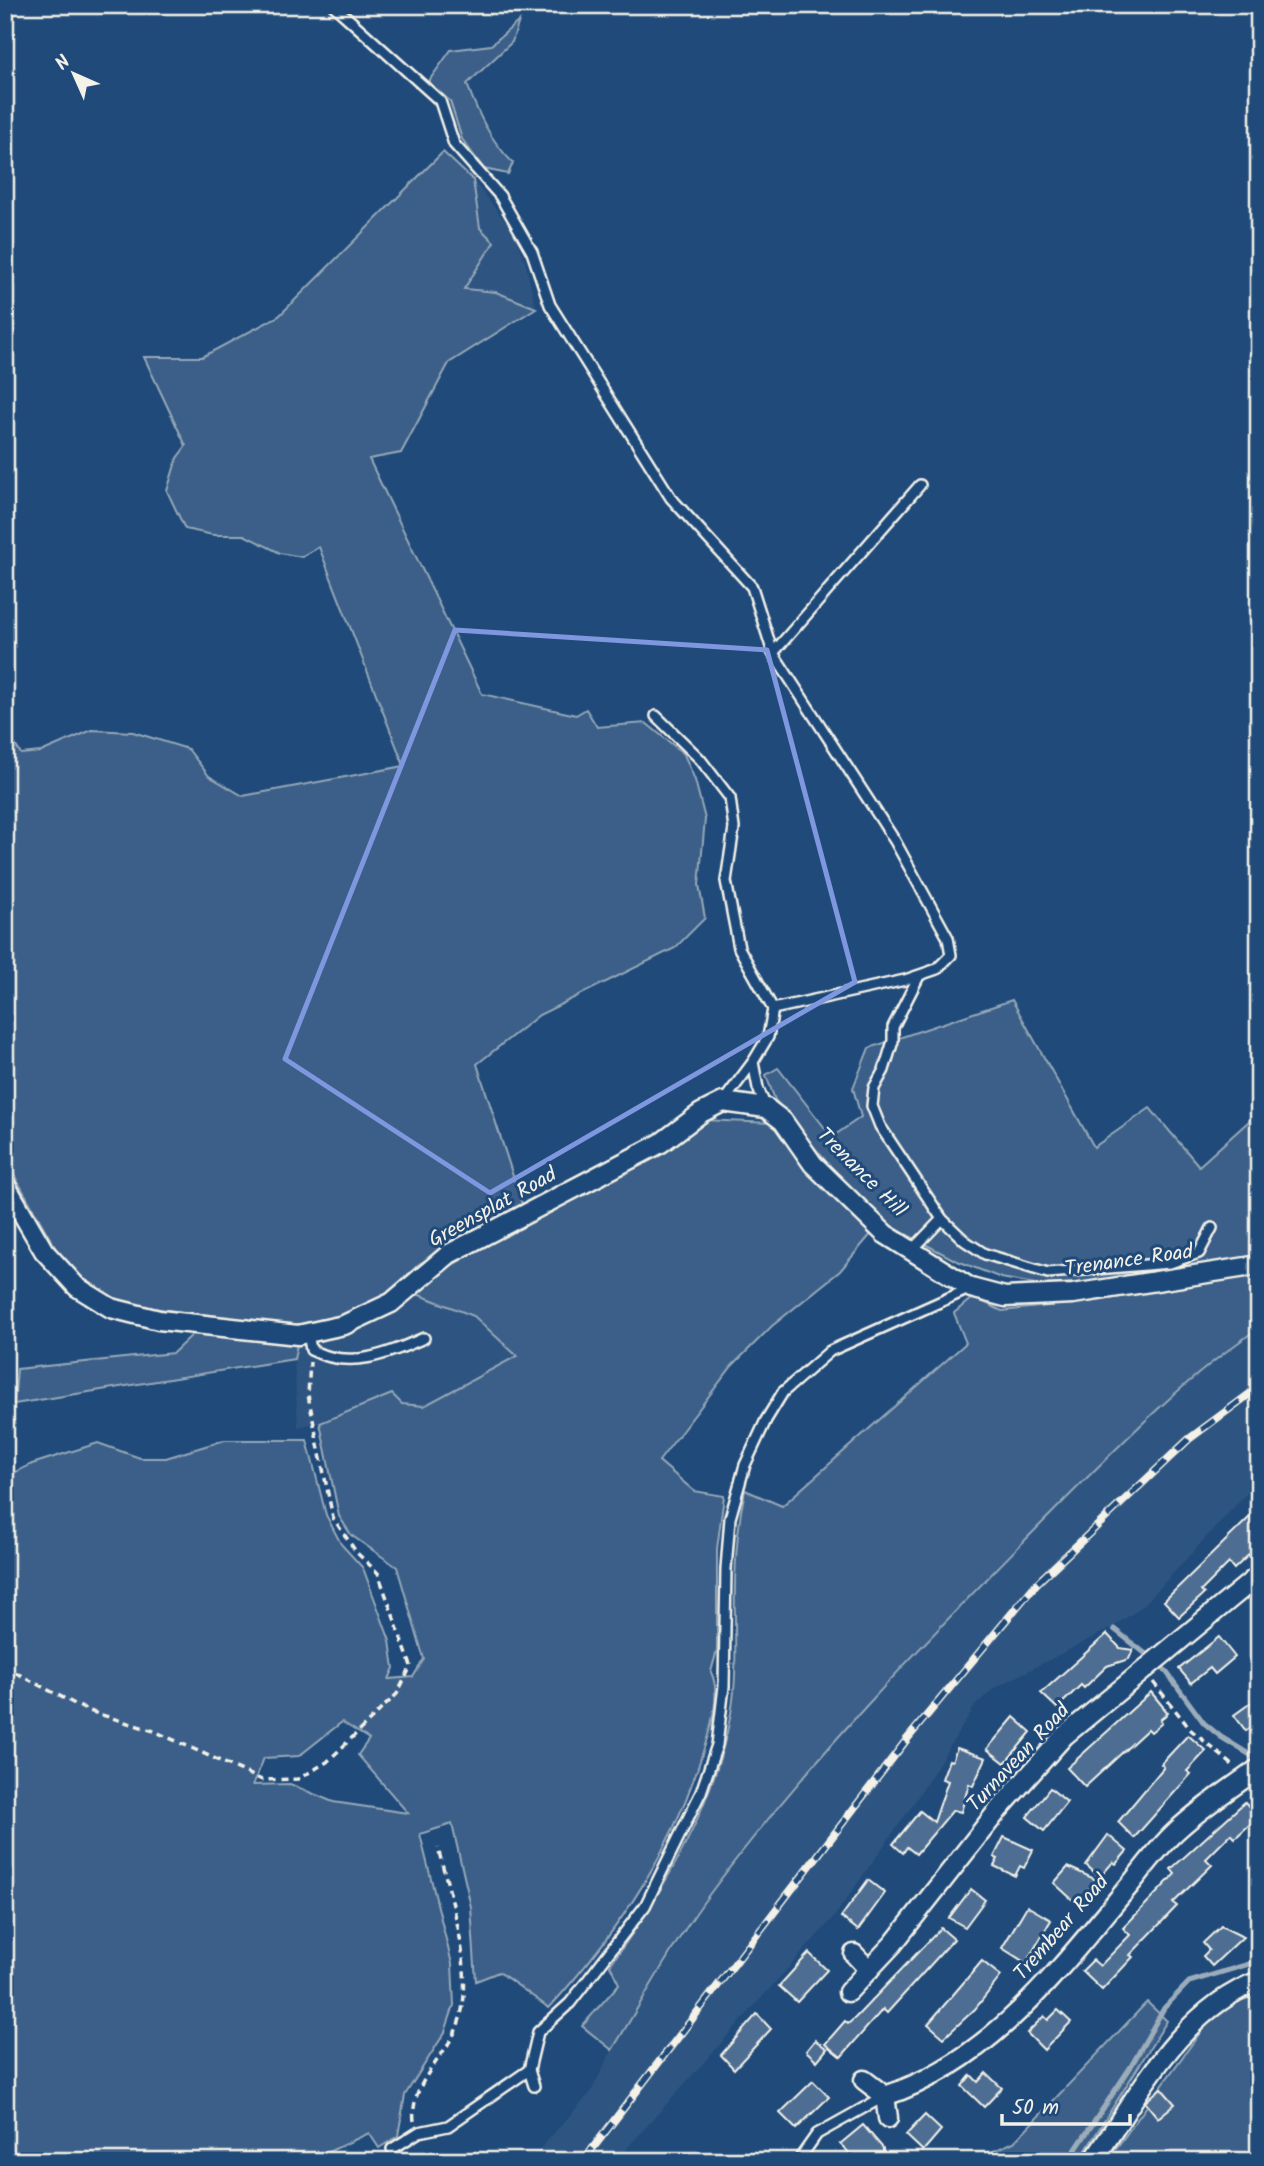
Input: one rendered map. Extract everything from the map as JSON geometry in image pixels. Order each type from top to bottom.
[{"type":"street","points":[[723,1102],[766,1108]]},
{"type":"street","name":"Greensplat Road","points":[[5,1184],[44,1251],[77,1287],[111,1308],[159,1320],[298,1335],[309,1341],[391,1303],[450,1254],[661,1143],[701,1113],[723,1102]]},
{"type":"street","name":"Trenance Hill","points":[[766,1108],[783,1121],[813,1164],[885,1234],[913,1249],[971,1288],[1005,1297]]},
{"type":"street","name":"Trenance Road","points":[[1005,1297],[1073,1294],[1259,1265]]},
{"type":"street","name":"Turnavean Road","points":[[849,1992],[999,1808],[1064,1737],[1259,1576]]},
{"type":"street","name":"Trembear Road","points":[[885,2096],[902,2090],[966,2056],[1009,2022],[1053,1977],[1173,1833],[1259,1768]]},
{"type":"street","points":[[854,1954],[869,1970]]},
{"type":"street","points":[[1093,2161],[1152,2075],[1201,2016],[1236,1989],[1259,1981]]},
{"type":"street","points":[[864,2080],[885,2096],[888,2118]]},
{"type":"lane","points":[[333,5],[440,101],[454,144],[499,196],[532,251],[550,305],[671,498],[752,587],[773,653],[895,841],[948,938],[951,956],[937,969],[919,976],[773,1009]]},
{"type":"lane","points":[[773,653],[920,485]]},
{"type":"lane","points":[[656,716],[700,759],[730,798],[734,828],[726,881],[739,948],[773,1009],[768,1037],[754,1062],[723,1102]]},
{"type":"lane","points":[[919,976],[893,1027],[884,1070],[874,1088],[872,1106],[880,1126],[942,1219],[965,1241],[985,1254],[1048,1273],[1170,1262],[1199,1253],[1212,1228]]},
{"type":"lane","points":[[754,1062],[758,1088],[766,1108]]},
{"type":"lane","points":[[913,1249],[942,1219]]},
{"type":"lane","points":[[534,2086],[529,2070],[538,2032],[570,2003],[645,1906],[701,1792],[717,1745],[724,1686],[725,1582],[730,1518],[745,1465],[765,1420],[783,1392],[830,1352],[971,1288]]},
{"type":"lane","points":[[309,1341],[324,1357],[377,1358],[424,1338]]},
{"type":"lane","points":[[392,2149],[419,2132],[448,2126],[529,2070]]},
{"type":"lane","points":[[798,2161],[817,2134],[885,2096]]},
{"type":"path","points":[[5,1667],[86,1710],[154,1731],[262,1780],[298,1779],[327,1762],[397,1694],[411,1666],[378,1573],[358,1553],[333,1518],[308,1395],[309,1341]]},
{"type":"path","points":[[1144,1671],[1191,1730],[1225,1759]]},
{"type":"path","points":[[419,2132],[413,2107],[421,2085],[455,2033],[462,2003],[460,1931],[438,1848]]},
{"type":"highlighted area","points":[[455,630],[767,650],[855,982],[490,1193],[285,1059]]},
{"type":"shaded area","points":[[519,21],[512,42],[467,84],[486,126],[513,163],[508,174],[484,169],[462,139],[450,101],[428,82],[451,50],[491,45]]},
{"type":"shaded area","points":[[443,152],[473,180],[480,228],[494,242],[464,289],[496,292],[536,308],[449,363],[401,453],[369,459],[482,694],[576,715],[586,709],[597,727],[646,723],[684,754],[695,780],[705,819],[699,885],[705,918],[675,948],[539,1015],[477,1064],[522,1204],[419,1264],[383,1298],[342,1317],[303,1327],[135,1306],[103,1293],[76,1273],[56,1249],[5,1159],[5,729],[21,754],[41,752],[92,730],[133,732],[188,749],[209,776],[243,796],[404,766],[319,547],[302,557],[280,553],[244,535],[213,535],[185,529],[167,491],[177,458],[186,446],[144,357],[202,357],[279,316]]},
{"type":"shaded area","points":[[473,180],[513,231],[525,261],[536,308],[496,292],[463,289],[494,242],[480,228]]},
{"type":"shaded area","points":[[1012,1000],[1094,1147],[1150,1108],[1199,1166],[1259,1112],[1259,1257],[1098,1282],[1041,1285],[1001,1278],[955,1260],[883,1222],[834,1171],[775,1100],[766,1075],[778,1068],[832,1137],[861,1117],[853,1088],[869,1048]]},
{"type":"shaded area","points":[[703,1120],[773,1123],[821,1186],[872,1233],[840,1271],[772,1326],[732,1366],[659,1461],[694,1491],[724,1496],[717,1549],[717,1650],[711,1672],[715,1699],[705,1745],[678,1818],[643,1885],[622,1917],[600,1948],[549,2008],[499,1972],[476,1981],[471,1907],[452,1824],[420,1834],[452,1964],[454,2005],[445,2032],[405,2095],[398,2136],[379,2148],[369,2133],[328,2152],[332,2161],[5,2161],[5,1477],[32,1464],[98,1443],[140,1458],[166,1458],[225,1440],[307,1440],[326,1515],[341,1544],[363,1568],[390,1641],[394,1668],[389,1679],[413,1677],[424,1659],[397,1567],[351,1535],[339,1516],[320,1423],[392,1394],[402,1404],[424,1406],[517,1356],[474,1316],[417,1294],[439,1272],[683,1138]],"holes":[[[342,1722],[369,1739],[358,1755],[408,1813],[333,1802],[290,1784],[253,1785],[264,1758],[299,1756]]]},
{"type":"shaded area","points":[[1259,1275],[1259,1328],[1199,1373],[1117,1447],[954,1613],[829,1747],[751,1840],[700,1907],[612,2050],[582,2026],[619,1984],[610,1965],[668,1877],[713,1781],[731,1713],[734,1689],[735,1569],[745,1490],[782,1506],[966,1343],[954,1313],[973,1297],[1002,1311],[1096,1301]]},
{"type":"shaded area","points":[[417,1294],[474,1316],[517,1356],[424,1406],[402,1404],[298,1427],[294,1359],[298,1340],[341,1335],[389,1316]]},
{"type":"shaded area","points":[[1259,1328],[1259,1480],[1144,1605],[1115,1626],[993,1689],[975,1706],[916,1800],[834,1917],[628,2147],[621,2161],[529,2161],[591,2092],[612,2050],[712,1890],[802,1779],[946,1619],[1164,1401],[1221,1354]]},
{"type":"shaded area","points":[[195,1332],[298,1340],[294,1359],[14,1404],[17,1369],[173,1353]]},
{"type":"shaded area","points":[[1259,1995],[1259,2161],[1107,2161],[1210,2019],[1242,2000]]},
{"type":"shaded area","points":[[1147,2002],[1167,2021],[1079,2161],[971,2161],[1014,2142]]},
{"type":"building","points":[[1259,1508],[1259,1545],[1234,1569],[1229,1563],[1201,1591],[1204,1594],[1179,1617],[1164,1601]]},
{"type":"building","points":[[1107,1634],[1120,1648],[1133,1650],[1129,1659],[1107,1666],[1084,1688],[1081,1685],[1057,1708],[1041,1693]]},
{"type":"building","points":[[1219,1637],[1235,1657],[1215,1674],[1210,1668],[1191,1683],[1179,1669]]},
{"type":"building","points":[[1151,1692],[1168,1713],[1160,1720],[1162,1723],[1151,1732],[1148,1729],[1085,1787],[1067,1768]]},
{"type":"building","points":[[1259,1697],[1259,1721],[1246,1731],[1234,1715]]},
{"type":"building","points":[[1014,1717],[1031,1732],[1005,1763],[987,1749]]},
{"type":"building","points":[[1188,1735],[1206,1751],[1187,1771],[1191,1774],[1134,1838],[1118,1822],[1164,1767],[1161,1764]]},
{"type":"building","points":[[957,1748],[986,1758],[973,1786],[969,1784],[961,1812],[953,1810],[916,1854],[907,1847],[903,1853],[893,1844],[920,1811],[934,1822],[948,1781],[942,1779]]},
{"type":"building","points":[[1050,1788],[1067,1802],[1044,1831],[1027,1817]]},
{"type":"building","points":[[1245,1802],[1258,1817],[1235,1838],[1231,1834],[1206,1859],[1212,1865],[1173,1903],[1177,1906],[1130,1955],[1133,1957],[1102,1990],[1082,1971],[1093,1960],[1100,1966],[1130,1935],[1123,1928],[1175,1874],[1171,1869]]},
{"type":"building","points":[[1108,1835],[1127,1851],[1100,1877],[1086,1865]]},
{"type":"building","points":[[1004,1837],[1033,1850],[1024,1868],[1020,1866],[1015,1876],[994,1866],[998,1859],[994,1857]]},
{"type":"building","points":[[1068,1867],[1097,1880],[1076,1903],[1054,1883]]},
{"type":"building","points":[[868,1880],[885,1893],[858,1930],[841,1917]]},
{"type":"building","points":[[971,1889],[985,1900],[965,1927],[949,1918]]},
{"type":"building","points":[[1027,1906],[1051,1920],[1026,1963],[1002,1948]]},
{"type":"building","points":[[1221,1926],[1243,1937],[1212,1966],[1203,1956],[1209,1950],[1203,1943]]},
{"type":"building","points":[[941,1928],[954,1939],[887,2013],[883,2009],[841,2057],[825,2044],[845,2021],[848,2024],[856,2017]]},
{"type":"building","points":[[809,1953],[827,1970],[797,2002],[779,1986]]},
{"type":"building","points":[[982,1961],[1001,1976],[975,2009],[944,2038],[928,2024]]},
{"type":"building","points":[[1058,2010],[1071,2022],[1044,2050],[1027,2033],[1044,2016],[1048,2020]]},
{"type":"building","points":[[757,2014],[771,2029],[734,2069],[721,2055]]},
{"type":"building","points":[[815,2040],[827,2049],[817,2061],[806,2051]]},
{"type":"building","points":[[986,2073],[1002,2088],[984,2107],[962,2086],[971,2075],[978,2082]]},
{"type":"building","points":[[813,2081],[829,2097],[796,2129],[780,2113]]},
{"type":"building","points":[[1161,2088],[1175,2104],[1158,2118],[1145,2102]]},
{"type":"building","points":[[925,2115],[941,2130],[923,2151],[906,2135]]},
{"type":"building","points":[[863,2125],[883,2148],[883,2154],[874,2161],[858,2161],[840,2144]]},
{"type":"waterway","points":[[1114,1629],[1146,1654]]},
{"type":"waterway","points":[[1165,1670],[1204,1723],[1252,1756]]},
{"type":"waterway","points":[[1068,2161],[1130,2068],[1164,2008],[1189,1982],[1259,1961]]},
{"type":"railway","points":[[583,2161],[908,1738],[1037,1583],[1189,1439],[1259,1387]]}]
